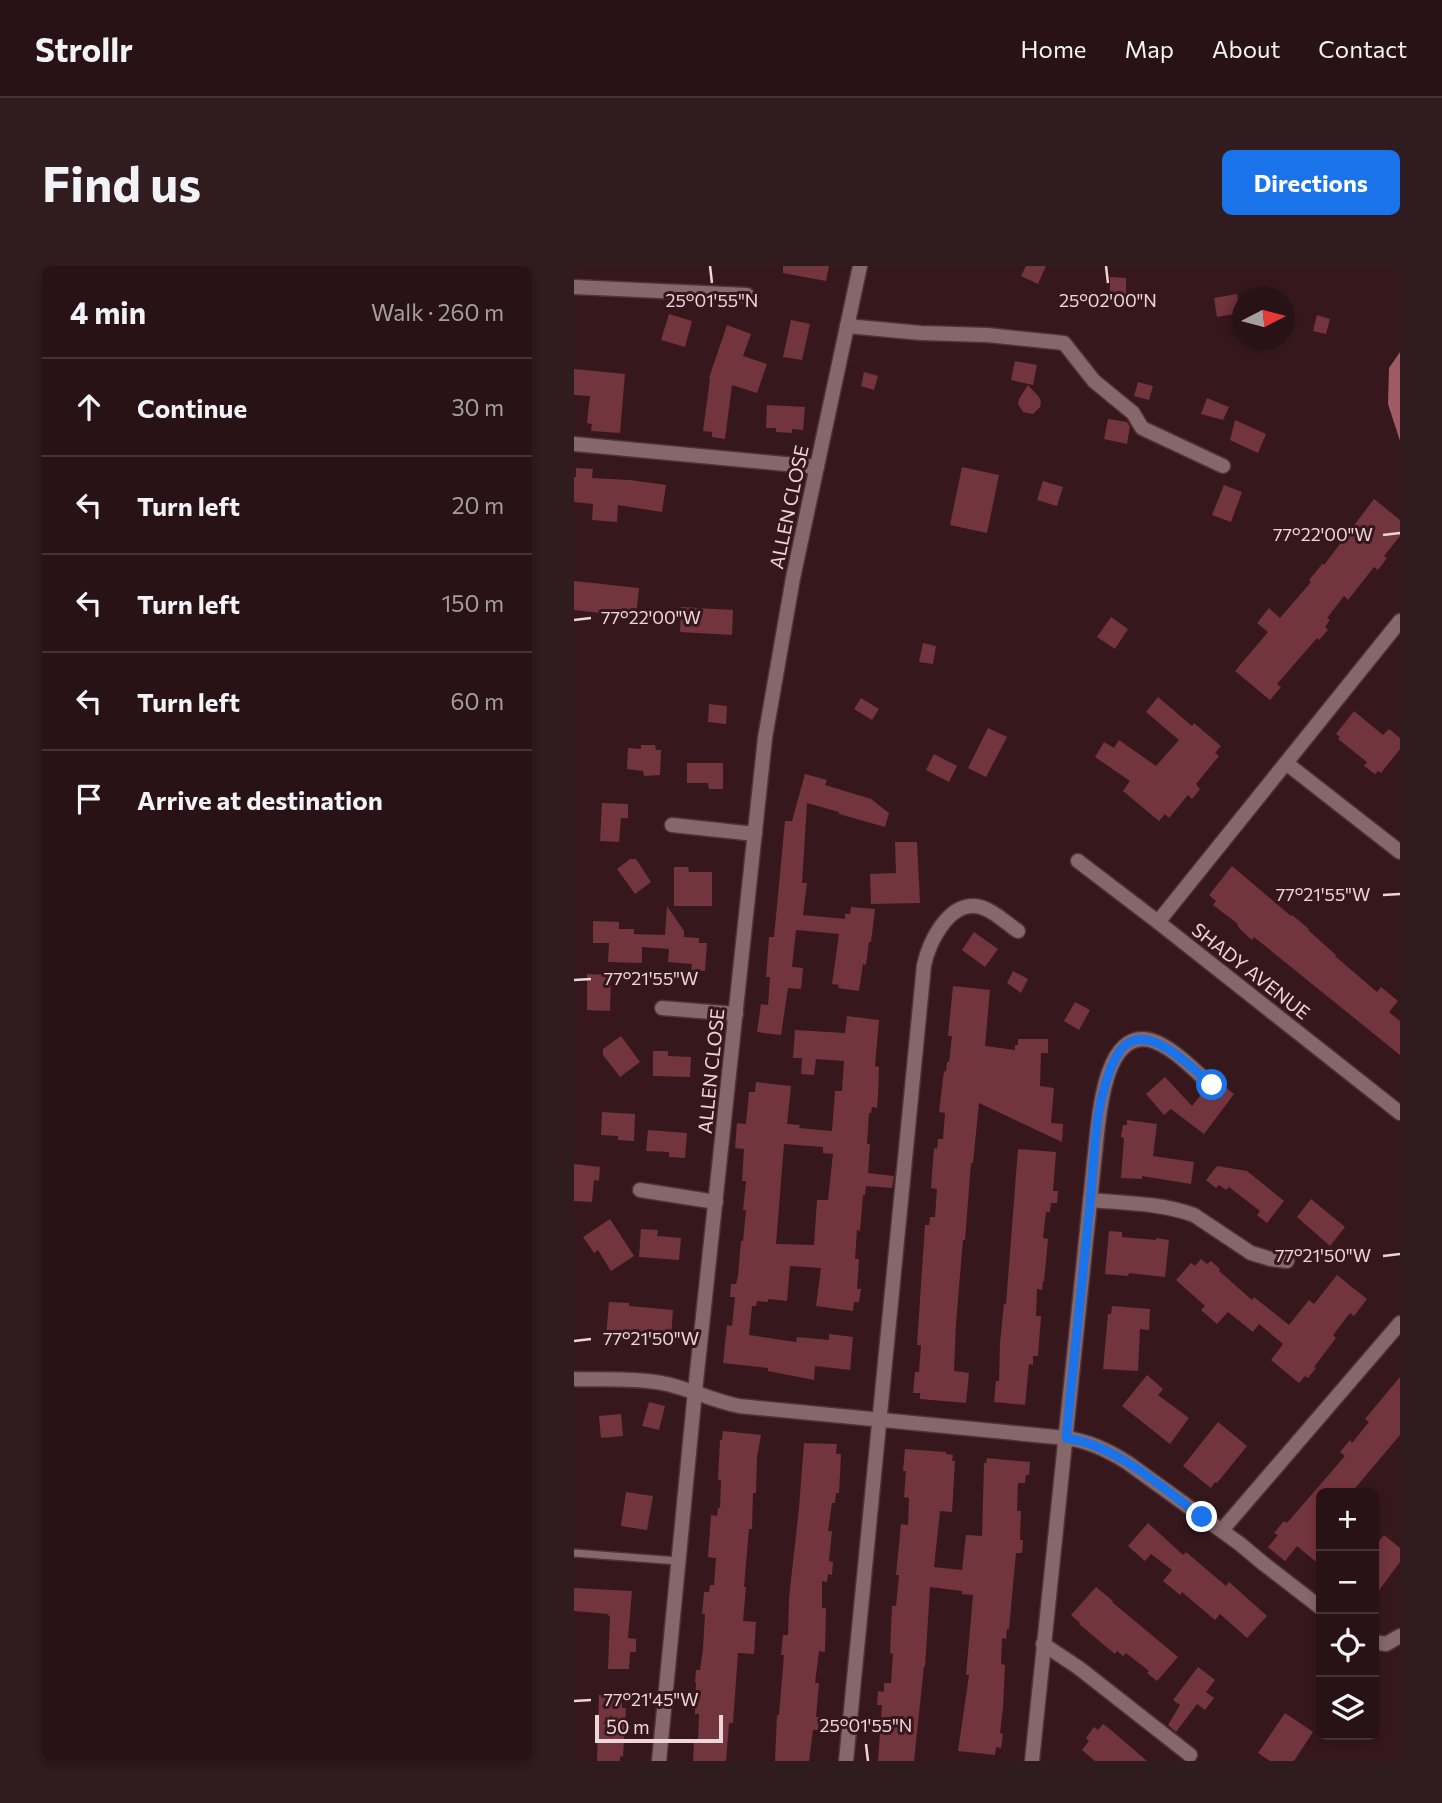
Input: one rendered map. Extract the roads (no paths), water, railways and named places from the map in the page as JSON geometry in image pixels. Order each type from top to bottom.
[{"type":"street","name":"ALLEN CLOSE","points":[[659,1761],[695,1391],[765,738],[793,578],[860,266]]},
{"type":"street","points":[[574,287],[747,295]]},
{"type":"street","points":[[847,326],[1064,343],[1094,381],[1133,413],[1142,428],[1223,466]]},
{"type":"street","points":[[574,444],[817,467]]},
{"type":"street","points":[[1158,922],[1400,621]]},
{"type":"street","points":[[1286,763],[1400,852]]},
{"type":"street","points":[[672,825],[755,834]]},
{"type":"street","name":"SHADY AVENUE","points":[[1078,861],[1400,1112]]},
{"type":"street","points":[[846,1761],[921,984],[928,950],[948,918],[964,907],[981,908],[1018,931]]},
{"type":"street","points":[[662,1008],[736,1014]]},
{"type":"street","points":[[1032,1761],[1103,1095],[1111,1067],[1121,1051],[1130,1042],[1141,1040],[1151,1041],[1174,1053],[1212,1085]]},
{"type":"street","points":[[640,1190],[716,1202]]},
{"type":"street","points":[[1090,1200],[1185,1212],[1251,1252],[1287,1261]]},
{"type":"street","points":[[1222,1530],[1400,1323]]},
{"type":"street","points":[[574,1379],[640,1380],[695,1391],[740,1406],[1088,1442],[1113,1453],[1222,1530],[1316,1604]]},
{"type":"street","points":[[1379,1643],[1386,1644],[1400,1636]]},
{"type":"street","points":[[1043,1644],[1079,1668],[1190,1755]]},
{"type":"lane","points":[[574,1553],[679,1561]]}]
